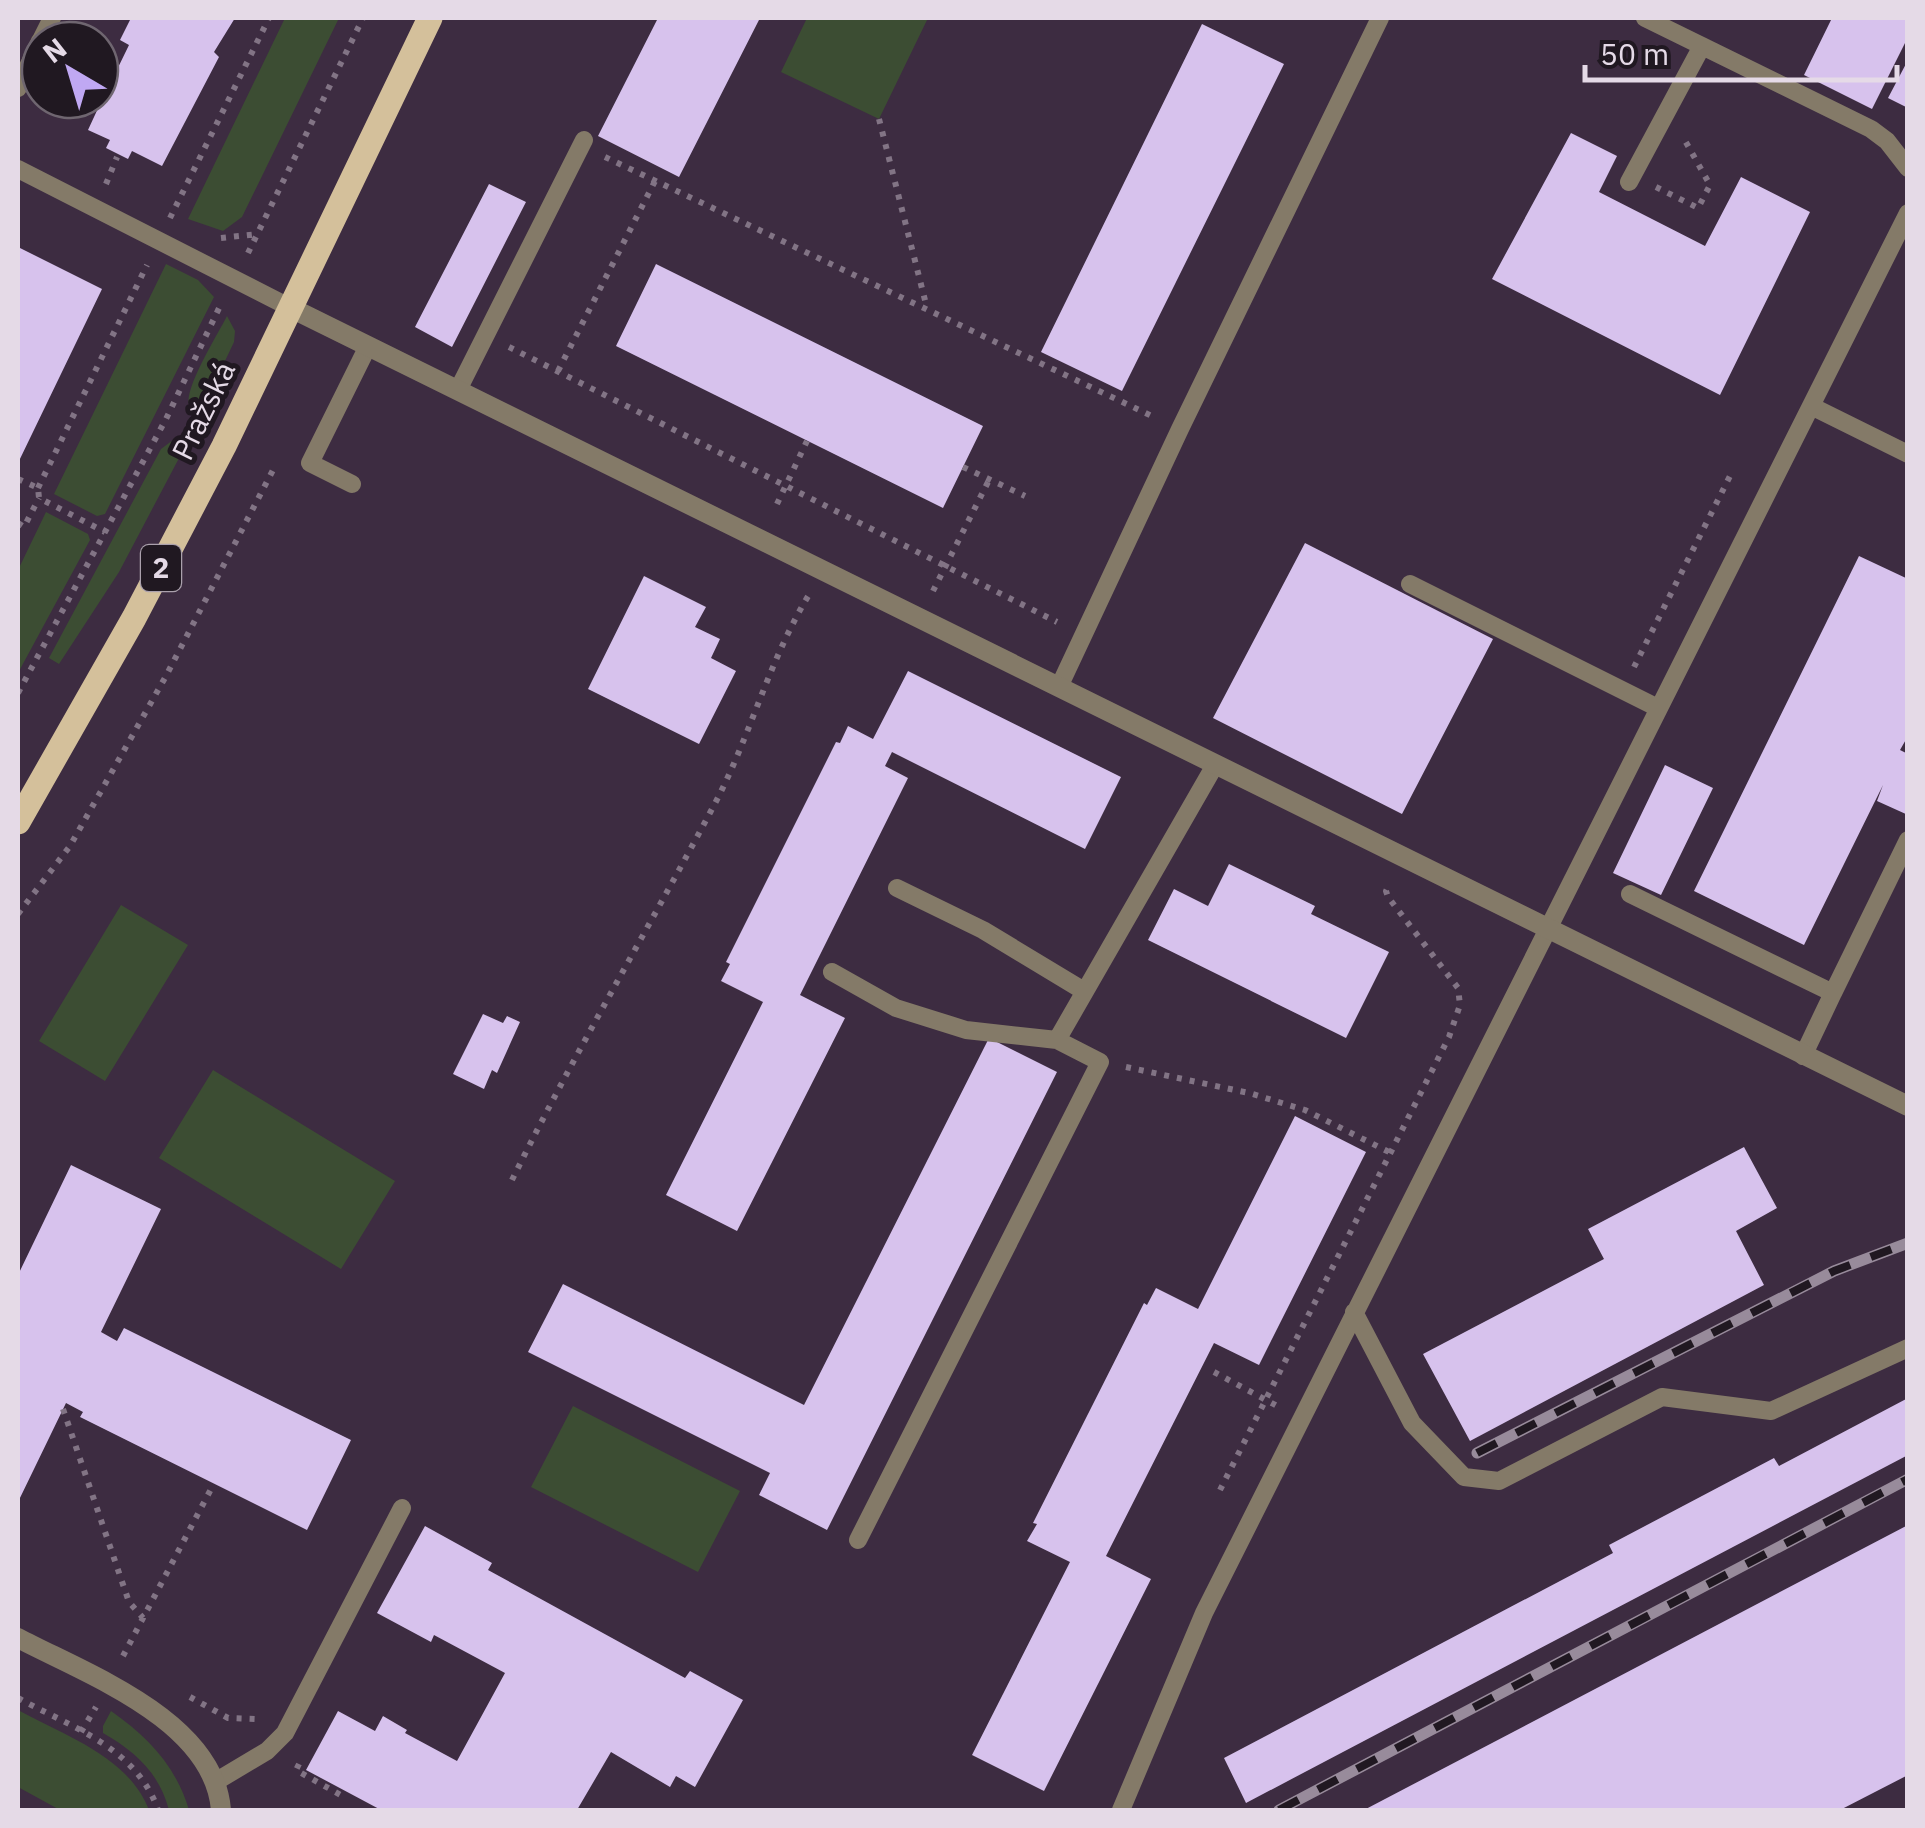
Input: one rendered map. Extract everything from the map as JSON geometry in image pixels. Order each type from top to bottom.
[{"type":"main road","name":"Pražská","points":[[18,822],[176,539],[430,18]]},
{"type":"street","points":[[289,307],[1908,1106]]},
{"type":"street","points":[[18,1638],[108,1686],[178,1730],[206,1763],[221,1810]]},
{"type":"lane","points":[[1058,687],[1380,18]]},
{"type":"lane","points":[[1645,18],[1871,130],[1887,141],[1908,168]]},
{"type":"lane","points":[[1631,178],[1702,46]]},
{"type":"lane","points":[[458,390],[582,143]]},
{"type":"lane","points":[[18,169],[289,307]]},
{"type":"lane","points":[[1121,1810],[1204,1613],[1908,213]]},
{"type":"lane","points":[[352,484],[310,463],[368,346]]},
{"type":"lane","points":[[1811,406],[1908,454]]},
{"type":"lane","points":[[1410,584],[1658,708]]},
{"type":"lane","points":[[1057,1040],[1215,765]]},
{"type":"lane","points":[[1803,1056],[1908,840]]},
{"type":"lane","points":[[897,888],[984,930],[1084,991]]},
{"type":"lane","points":[[1630,894],[1834,993]]},
{"type":"lane","points":[[832,972],[896,1008],[966,1030],[1057,1040],[1100,1062],[858,1540]]},
{"type":"lane","points":[[1354,1312],[1412,1423],[1464,1477],[1499,1482],[1662,1396],[1771,1411],[1908,1348]]},
{"type":"lane","points":[[215,1782],[266,1751],[285,1733],[402,1508]]},
{"type":"path","points":[[18,523],[24,527],[269,18]]},
{"type":"path","points":[[252,246],[362,18]]},
{"type":"path","points":[[878,119],[928,310]]},
{"type":"path","points":[[1631,178],[1698,208],[1710,186],[1678,130]]},
{"type":"path","points":[[582,143],[1180,429]]},
{"type":"path","points":[[558,371],[655,180]]},
{"type":"path","points":[[18,692],[166,419],[220,306]]},
{"type":"path","points":[[486,335],[1083,635]]},
{"type":"path","points":[[778,504],[807,440]]},
{"type":"path","points":[[963,467],[1025,496]]},
{"type":"path","points":[[18,914],[70,846],[166,676],[273,470]]},
{"type":"path","points":[[1622,691],[1730,476]]},
{"type":"path","points":[[18,478],[105,532]]},
{"type":"path","points":[[920,619],[989,480]]},
{"type":"path","points":[[512,1180],[556,1090],[714,806],[784,635],[823,571]]},
{"type":"path","points":[[1220,1490],[1450,1037],[1460,1006],[1458,988],[1388,898],[1386,891],[1404,858]]},
{"type":"path","points":[[1100,1062],[1249,1093],[1305,1110],[1391,1153]]},
{"type":"path","points":[[1214,1372],[1301,1418]]},
{"type":"path","points":[[63,1410],[128,1602],[143,1618]]},
{"type":"path","points":[[137,1668],[122,1660],[211,1489]]},
{"type":"path","points":[[82,1732],[108,1686]]},
{"type":"path","points":[[182,1693],[228,1718],[250,1721],[261,1717]]},
{"type":"path","points":[[18,1698],[126,1759],[143,1777],[158,1810]]},
{"type":"path","points":[[305,1753],[296,1770],[346,1798]]},
{"type":"green space","points":[[285,18],[339,18],[242,217],[223,231],[188,219]]},
{"type":"green space","points":[[807,18],[928,18],[879,119],[781,72]]},
{"type":"green space","points":[[166,264],[198,280],[214,297],[105,514],[97,516],[54,494]]},
{"type":"green space","points":[[227,316],[235,331],[234,342],[198,418],[189,405],[192,386]]},
{"type":"green space","points":[[173,440],[187,443],[119,572],[59,664],[49,658],[161,449]]},
{"type":"green space","points":[[46,512],[88,534],[90,540],[18,673],[18,570]]},
{"type":"green space","points":[[121,905],[188,945],[105,1081],[39,1041]]},
{"type":"green space","points":[[213,1070],[395,1181],[341,1269],[159,1158]]},
{"type":"green space","points":[[573,1406],[740,1491],[698,1572],[531,1487]]},
{"type":"green space","points":[[18,1710],[111,1761],[139,1791],[149,1810],[60,1810],[18,1787]]},
{"type":"green space","points":[[111,1711],[159,1754],[177,1780],[189,1810],[169,1810],[145,1765],[103,1733]]},
{"type":"building","points":[[131,18],[235,18],[214,52],[219,57],[162,166],[132,151],[128,159],[106,148],[110,140],[88,130],[93,120],[120,120],[120,64],[129,45],[120,40]]},
{"type":"building","points":[[658,18],[760,18],[679,177],[598,136]]},
{"type":"building","points":[[1832,18],[1908,18],[1908,37],[1872,109],[1804,75]]},
{"type":"building","points":[[1202,24],[1284,64],[1122,391],[1041,352]]},
{"type":"building","points":[[1908,60],[1908,108],[1888,98]]},
{"type":"building","points":[[1571,133],[1617,156],[1599,192],[1705,246],[1741,177],[1810,212],[1720,395],[1492,279]]},
{"type":"building","points":[[489,184],[526,202],[452,347],[415,327]]},
{"type":"building","points":[[18,247],[102,289],[18,463]]},
{"type":"building","points":[[656,264],[983,426],[943,508],[616,346]]},
{"type":"building","points":[[1305,543],[1493,639],[1402,814],[1213,718]]},
{"type":"building","points":[[1859,556],[1908,579],[1908,736],[1900,750],[1908,754],[1908,815],[1877,801],[1883,785],[1804,945],[1694,891]]},
{"type":"building","points":[[644,576],[706,607],[695,627],[720,639],[711,658],[736,671],[699,744],[588,689]]},
{"type":"building","points":[[908,671],[1121,777],[1085,849],[892,752],[885,766],[908,778],[800,995],[845,1018],[737,1231],[666,1195],[763,1002],[721,981],[730,964],[726,962],[836,742],[840,743],[848,726],[873,739]]},
{"type":"building","points":[[1665,765],[1713,788],[1661,895],[1613,873]]},
{"type":"building","points":[[1229,864],[1315,906],[1311,914],[1389,952],[1346,1038],[1148,940],[1174,889],[1208,906]]},
{"type":"building","points":[[483,1014],[503,1023],[507,1016],[520,1022],[497,1073],[492,1070],[484,1089],[453,1074]]},
{"type":"building","points":[[989,1038],[1057,1072],[827,1530],[759,1495],[770,1473],[528,1352],[563,1284],[804,1405]]},
{"type":"building","points":[[1295,1116],[1366,1152],[1259,1365],[1214,1343],[1106,1556],[1151,1579],[1044,1791],[972,1755],[1070,1562],[1027,1541],[1037,1524],[1033,1523],[1144,1303],[1147,1305],[1156,1288],[1198,1309]]},
{"type":"building","points":[[1744,1147],[1777,1208],[1736,1231],[1764,1285],[1470,1441],[1423,1354],[1604,1259],[1588,1229]]},
{"type":"building","points":[[71,1165],[161,1209],[101,1332],[117,1341],[124,1328],[351,1440],[307,1530],[80,1417],[83,1412],[66,1403],[18,1502],[18,1275]]},
{"type":"building","points":[[1908,1398],[1908,1455],[1246,1803],[1224,1758],[1613,1553],[1609,1545],[1774,1458],[1779,1466]]},
{"type":"building","points":[[1908,1525],[1908,1775],[1840,1810],[1364,1810]]},
{"type":"building","points":[[425,1526],[492,1563],[488,1570],[685,1678],[690,1671],[743,1700],[695,1787],[676,1776],[670,1787],[611,1752],[577,1810],[381,1810],[306,1770],[338,1711],[375,1731],[383,1716],[407,1730],[405,1733],[457,1761],[505,1673],[434,1635],[431,1642],[377,1613]]},
{"type":"railway","points":[[1477,1453],[1834,1271],[1908,1243]]},
{"type":"railway","points":[[1279,1810],[1908,1479]]}]
